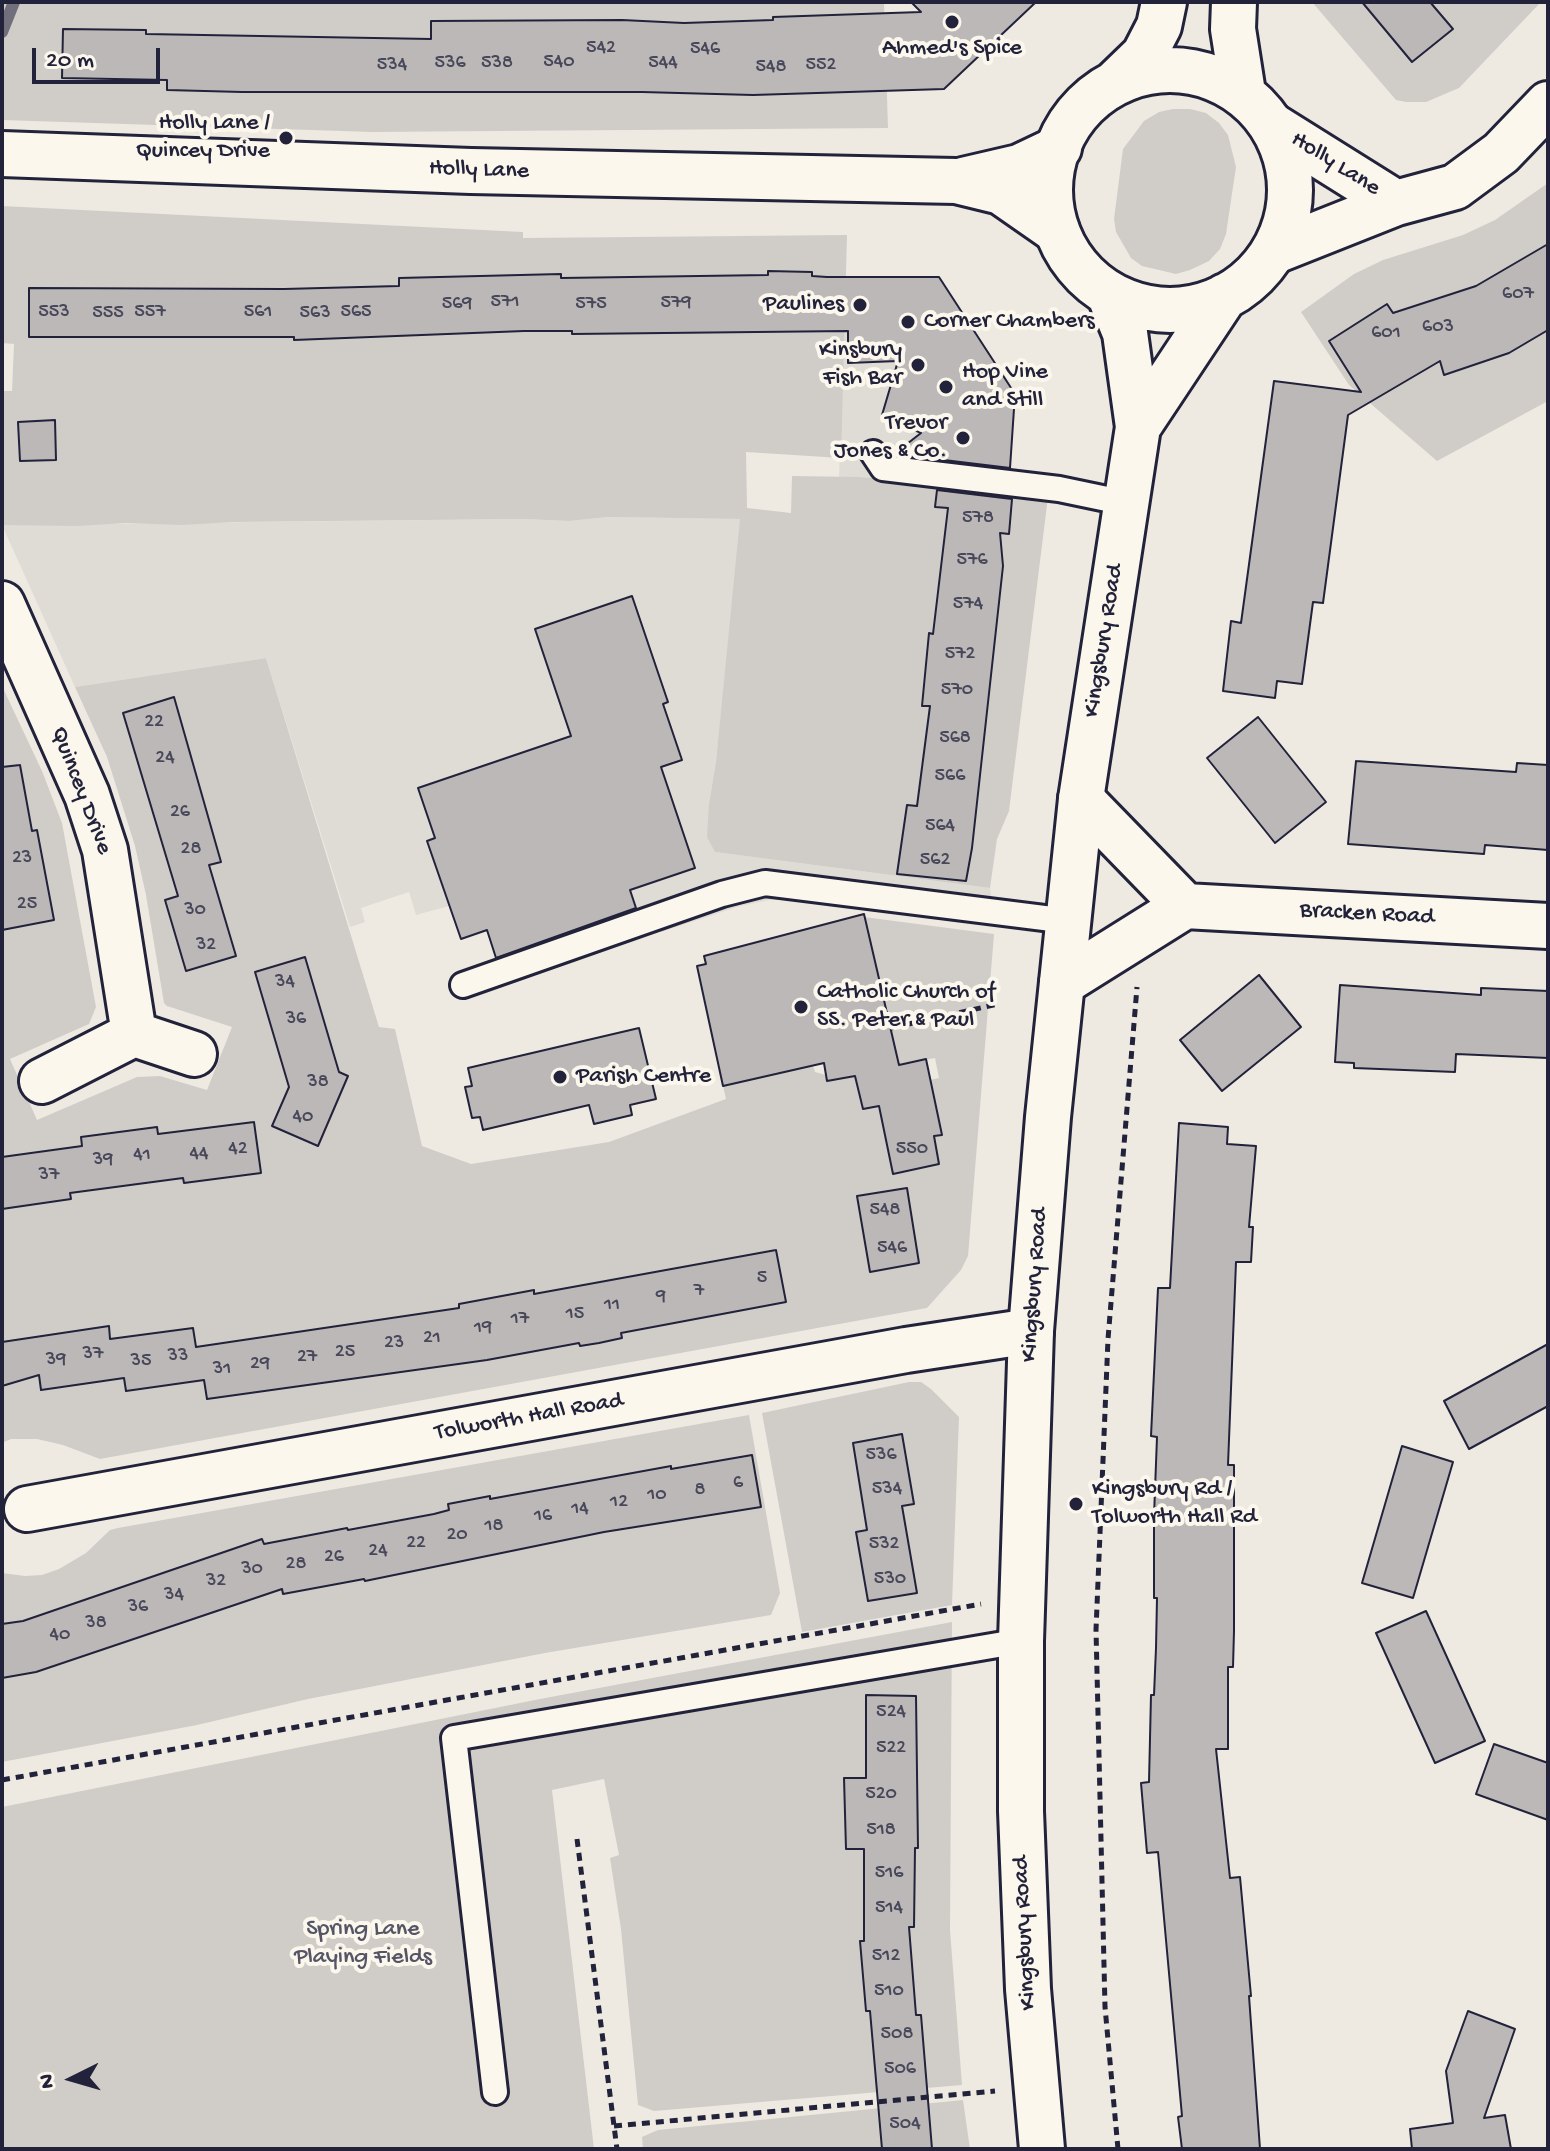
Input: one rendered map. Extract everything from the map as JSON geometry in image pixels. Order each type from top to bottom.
[{"type":"street","points":[[1114,85],[1144,55],[1159,26],[1164,2]]},
{"type":"street","points":[[1234,2],[1233,29],[1243,93]]},
{"type":"street","points":[[1174,68],[1215,76],[1243,93],[1259,107],[1273,126],[1283,148],[1291,183],[1289,208],[1275,251],[1251,279],[1225,296],[1195,308],[1150,309],[1109,294],[1086,276],[1067,255],[1050,205],[1050,171],[1059,148],[1089,101],[1114,85],[1136,73],[1174,68]]},
{"type":"street","name":"Holly Lane","points":[[1275,251],[1396,203],[1455,187],[1501,153],[1548,104]]},
{"type":"street","name":"Holly Lane","points":[[1273,126],[1396,203]]},
{"type":"street","name":"Holly Lane","points":[[956,181],[1019,167],[1059,148]]},
{"type":"street","name":"Holly Lane","points":[[2,154],[471,171],[956,181],[1001,192],[1057,231]]},
{"type":"street","name":"Kingsbury Road","points":[[1042,2149],[1028,1989],[1021,1826],[1021,1641],[1031,1331],[1048,1117],[1081,799],[1138,427],[1125,333],[1109,294]]},
{"type":"street","name":"Kingsbury Road","points":[[1138,427],[1225,296]]},
{"type":"street","name":"Quincey Drive","points":[[2,604],[87,795],[105,850],[134,1034]]},
{"type":"street","points":[[1062,983],[1185,906],[1081,799]]},
{"type":"street","name":"Bracken Road","points":[[1185,906],[1548,926]]},
{"type":"street","points":[[42,1081],[134,1034],[194,1054]]},
{"type":"street","name":"Tolworth Hall Road","points":[[27,1509],[906,1350],[1031,1331]]},
{"type":"lane","points":[[873,453],[883,468],[1059,489],[1126,503]]},
{"type":"lane","points":[[463,985],[722,894],[765,883],[1068,921]]},
{"type":"lane","points":[[495,2092],[454,1738],[1021,1641]]},
{"type":"path","points":[[1118,2149],[1105,2007],[1096,1630],[1108,1339],[1142,934]]},
{"type":"path","points":[[891,1028],[998,1004]]},
{"type":"path","points":[[2,1780],[1022,1597]]},
{"type":"path","points":[[577,1839],[617,2149]]},
{"type":"path","points":[[614,2126],[1036,2088]]},
{"type":"shaded area","points":[[846,277],[939,277],[1015,394],[1007,493],[861,477],[839,479]]},
{"type":"shaded area","points":[[608,517],[741,519],[709,804],[715,852],[990,888],[995,923],[796,899],[740,906],[661,932],[654,907],[496,958],[487,931],[461,939],[449,906],[416,915],[409,892],[361,908],[365,922],[350,927],[266,658],[75,687],[2,525],[569,521]]},
{"type":"green space","points":[[2,2],[884,2],[888,128],[372,132],[2,120]]},
{"type":"green space","points":[[1312,2],[1541,2],[1459,88],[1426,102],[1406,102],[1396,100]]},
{"type":"green space","points":[[1173,109],[1206,113],[1219,123],[1228,135],[1236,167],[1226,234],[1220,249],[1209,261],[1176,274],[1142,266],[1131,258],[1116,232],[1114,219],[1123,149],[1144,121],[1159,112]]},
{"type":"green space","points":[[1548,183],[1548,401],[1437,461],[1349,385],[1301,312],[1354,274],[1383,260],[1463,235],[1495,220]]},
{"type":"green space","points":[[2,206],[523,232],[523,238],[847,235],[841,458],[746,452],[747,508],[791,513],[792,476],[861,477],[1048,497],[1009,811],[997,839],[990,888],[715,852],[707,837],[709,804],[740,519],[608,517],[569,521],[2,525],[2,391],[12,391],[14,344],[2,343]]},
{"type":"green space","points":[[266,658],[379,1027],[395,1029],[422,1146],[471,1164],[609,1142],[726,1099],[723,1086],[813,1066],[815,1072],[826,1075],[828,1081],[855,1076],[863,1109],[879,1106],[937,1110],[930,1080],[939,1078],[935,1058],[899,1065],[864,917],[994,934],[968,1256],[961,1270],[927,1308],[100,1459],[37,1439],[11,1439],[2,1443],[2,686],[42,771],[62,823],[96,1007],[89,1024],[10,1059],[37,1120],[137,1077],[160,1076],[207,1090],[232,1027],[164,1003],[135,846],[107,757],[75,687]]},
{"type":"green space","points":[[921,1382],[931,1389],[959,1417],[952,1605],[802,1632],[762,1413]]},
{"type":"green space","points":[[749,1415],[780,1593],[771,1615],[545,1653],[2,1762],[2,1573],[42,1575],[59,1569],[86,1553],[110,1530],[118,1528]]},
{"type":"green space","name":"Spring Lane Playing Fields","points":[[952,1622],[950,1930],[962,2085],[654,2111],[638,2105],[621,1929],[610,1858],[619,1855],[604,1779],[552,1790],[594,2149],[2,2149],[2,1807],[540,1699]]},
{"type":"green space","points":[[963,2100],[970,2149],[643,2149],[642,2137],[658,2130]]},
{"type":"building","points":[[911,2],[1036,2],[944,89],[753,95],[242,92],[167,90],[167,80],[62,78],[63,29],[146,30],[146,34],[431,39],[431,21],[622,20],[684,23],[921,12]]},
{"type":"building","points":[[1362,2],[1430,2],[1453,29],[1412,62]]},
{"type":"building","points":[[1548,244],[1548,330],[1509,353],[1444,375],[1440,361],[1348,415],[1323,603],[1313,602],[1302,684],[1277,681],[1275,698],[1223,691],[1231,621],[1241,623],[1274,381],[1361,392],[1329,341],[1387,304],[1393,313],[1476,286]]},
{"type":"building","points":[[768,271],[812,272],[812,276],[827,277],[939,277],[1015,394],[1010,468],[894,454],[921,433],[882,415],[898,361],[848,363],[848,331],[572,334],[572,331],[524,331],[294,340],[294,337],[29,337],[29,288],[284,289],[399,286],[399,278],[561,274],[561,278],[768,275]]},
{"type":"building","points":[[55,420],[56,460],[20,461],[18,422]]},
{"type":"building","points":[[937,490],[1012,499],[1009,534],[1000,533],[1003,566],[966,881],[897,874],[907,805],[917,806],[930,706],[922,706],[929,633],[933,634],[948,508],[935,507]]},
{"type":"building","points":[[632,596],[668,702],[663,704],[682,760],[661,767],[695,868],[630,890],[636,908],[496,958],[487,930],[461,939],[427,841],[435,838],[418,788],[571,736],[535,629]]},
{"type":"building","points":[[174,697],[221,862],[209,865],[236,956],[186,971],[165,900],[178,896],[123,713]]},
{"type":"building","points":[[1258,717],[1326,802],[1275,843],[1207,758]]},
{"type":"building","points":[[1356,761],[1516,772],[1517,763],[1548,765],[1548,850],[1485,845],[1484,854],[1348,844]]},
{"type":"building","points":[[20,765],[32,831],[37,830],[54,920],[2,930],[2,767]]},
{"type":"building","name":"Catholic Church of SS. Peter & Paul","points":[[864,914],[899,1065],[926,1059],[942,1135],[934,1136],[939,1164],[893,1174],[879,1106],[863,1109],[855,1076],[827,1081],[824,1063],[723,1086],[697,966],[706,964],[704,956]]},
{"type":"building","points":[[305,957],[339,1072],[348,1076],[318,1146],[272,1126],[289,1087],[255,972]]},
{"type":"building","points":[[1259,975],[1301,1027],[1222,1091],[1180,1040]]},
{"type":"building","points":[[1340,985],[1481,995],[1481,988],[1548,991],[1548,1058],[1456,1054],[1455,1072],[1354,1068],[1354,1063],[1335,1062]]},
{"type":"building","name":"Parish Centre","points":[[639,1028],[656,1099],[630,1105],[632,1115],[594,1124],[589,1105],[483,1130],[480,1117],[472,1118],[465,1087],[472,1086],[468,1068]]},
{"type":"building","points":[[254,1122],[261,1173],[184,1183],[183,1178],[70,1193],[71,1199],[2,1209],[2,1157],[82,1146],[81,1137],[157,1127],[158,1134]]},
{"type":"building","points":[[1179,1123],[1228,1127],[1227,1144],[1256,1146],[1249,1227],[1253,1227],[1251,1262],[1236,1262],[1228,1465],[1234,1465],[1233,1667],[1228,1667],[1228,1749],[1216,1749],[1230,1878],[1240,1877],[1260,2149],[1182,2149],[1178,2117],[1182,2116],[1158,1852],[1147,1853],[1141,1783],[1149,1782],[1151,1695],[1154,1695],[1156,1648],[1154,1516],[1157,1437],[1151,1436],[1158,1288],[1170,1288]]},
{"type":"building","points":[[907,1188],[919,1263],[870,1272],[857,1196]]},
{"type":"building","points":[[776,1250],[786,1302],[621,1333],[622,1338],[599,1343],[580,1346],[579,1343],[487,1360],[207,1399],[204,1380],[126,1391],[124,1378],[41,1390],[39,1375],[2,1386],[2,1342],[109,1326],[110,1339],[193,1328],[196,1347],[459,1308],[459,1304],[534,1290],[534,1294]]},
{"type":"building","points":[[1548,1344],[1548,1406],[1469,1449],[1444,1401]]},
{"type":"building","points":[[902,1434],[914,1504],[902,1506],[917,1593],[868,1601],[856,1532],[867,1530],[853,1443]]},
{"type":"building","points":[[1402,1446],[1453,1462],[1413,1598],[1362,1583]]},
{"type":"building","points":[[752,1455],[761,1507],[604,1532],[365,1581],[283,1594],[282,1589],[36,1672],[2,1678],[2,1624],[23,1621],[262,1539],[264,1544],[348,1530],[434,1514],[449,1510],[448,1504],[490,1496],[490,1499],[671,1466],[671,1469]]},
{"type":"building","points":[[1426,1611],[1485,1741],[1435,1763],[1376,1633]]},
{"type":"building","points":[[866,1695],[916,1696],[918,1848],[915,1848],[914,1927],[909,1927],[916,2015],[921,2015],[932,2149],[882,2149],[870,2011],[866,2011],[860,1941],[864,1941],[864,1849],[846,1849],[844,1778],[866,1778]]},
{"type":"building","points":[[1494,1744],[1548,1763],[1548,1820],[1476,1794]]},
{"type":"building","points":[[1468,2011],[1515,2029],[1484,2118],[1505,2115],[1511,2149],[1412,2149],[1410,2129],[1453,2123],[1446,2071]]},
{"type":"waterway","points":[[2,32],[14,2]]},
{"type":"place","name":"Ahmed's Spice","points":[[952,22]]},
{"type":"place","name":"Holly Lane / Quincey Drive","points":[[286,138]]},
{"type":"place","name":"Paulines","points":[[860,305]]},
{"type":"place","name":"Corner Chambers","points":[[908,322]]},
{"type":"place","name":"Kinsbury Fish Bar","points":[[918,365]]},
{"type":"place","name":"Hop Vine and Still","points":[[946,387]]},
{"type":"place","name":"Trevor Jones & Co.","points":[[963,438]]},
{"type":"place","name":"Catholic Church of SS. Peter & Paul","points":[[801,1007]]},
{"type":"place","name":"Parish Centre","points":[[560,1077]]},
{"type":"place","name":"Kingsbury Rd / Tolworth Hall Rd","points":[[1076,1504]]}]
